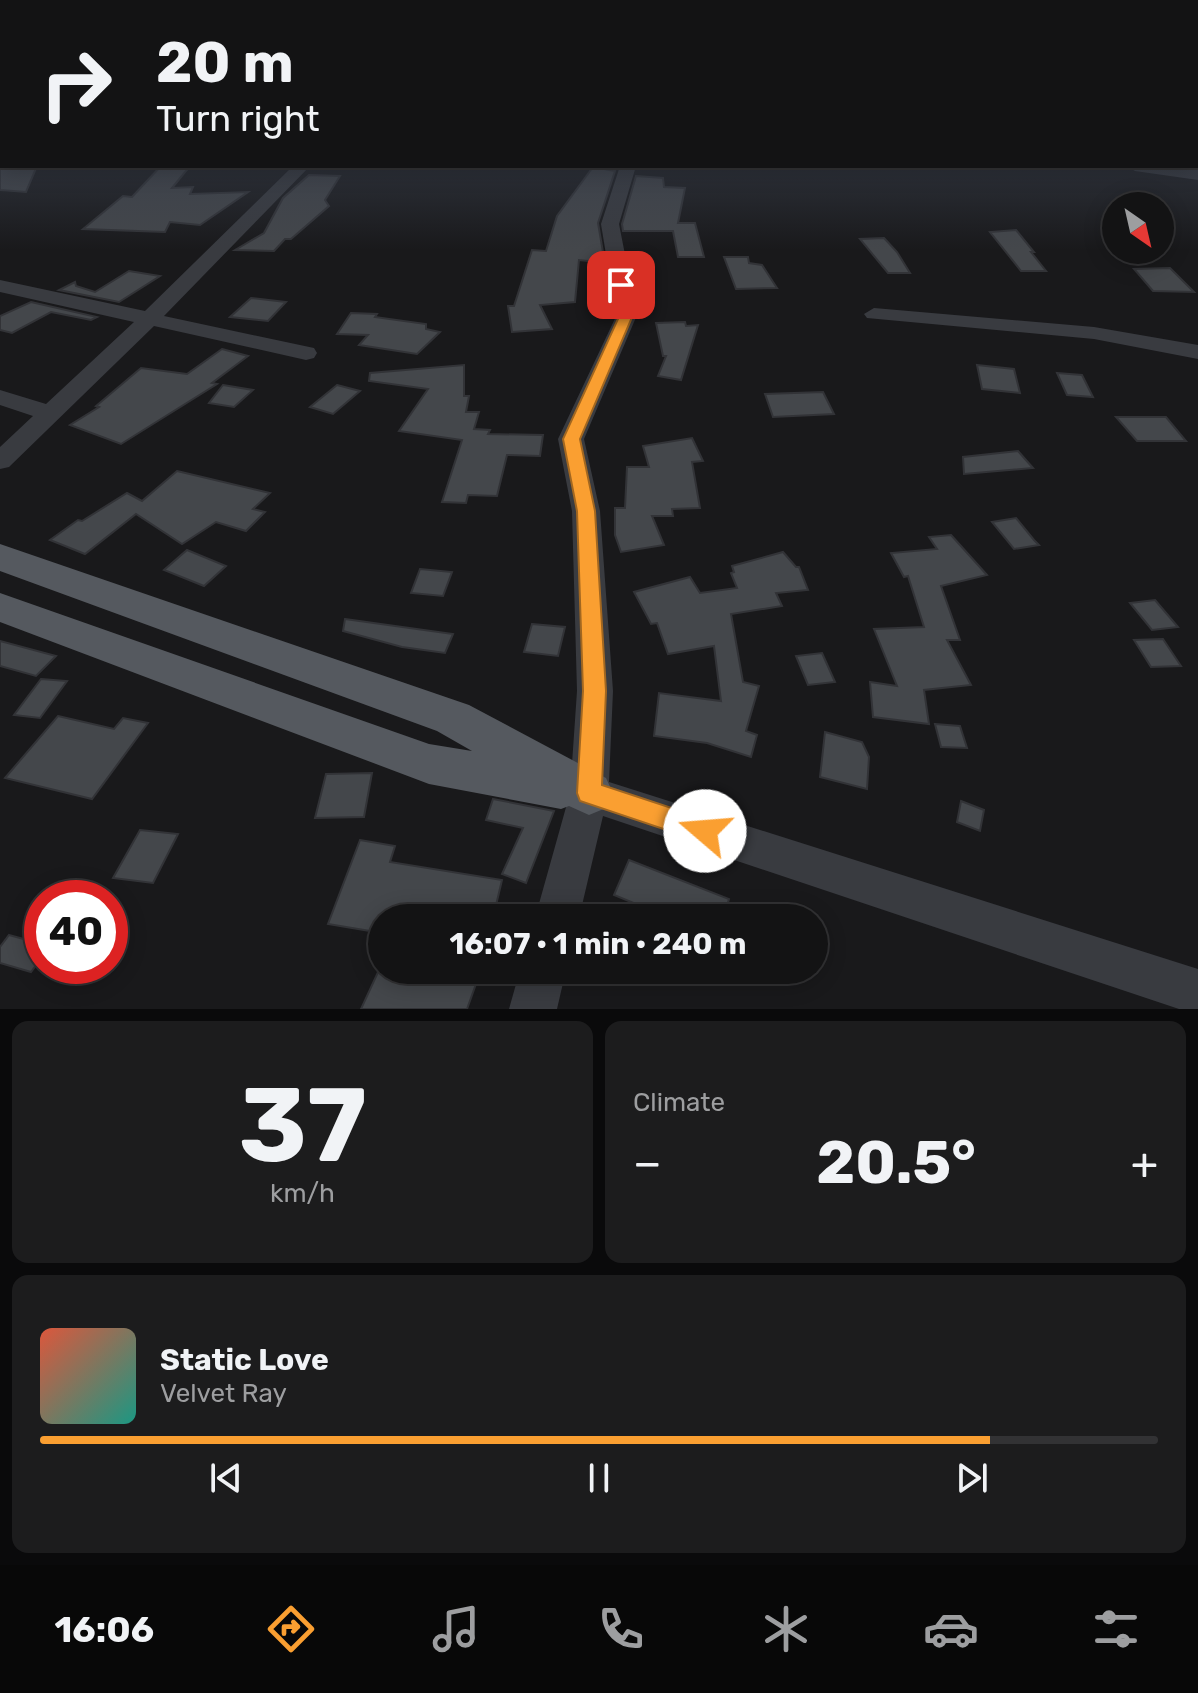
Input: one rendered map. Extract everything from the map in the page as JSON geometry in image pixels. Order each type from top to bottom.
[{"type":"main road","points":[[0,557],[453,718],[589,793]]},
{"type":"main road","points":[[0,607],[429,764],[589,793]]},
{"type":"street","points":[[0,461],[219,252],[300,168]]},
{"type":"street","points":[[561,904],[589,793],[595,691],[587,526],[571,439],[630,308],[621,285],[610,224],[627,168]]},
{"type":"street","points":[[1149,168],[1198,175]]},
{"type":"street","points":[[5,291],[149,318],[306,353]]},
{"type":"street","points":[[874,314],[1094,333],[1198,352]]},
{"type":"street","points":[[0,397],[49,413]]},
{"type":"street","points":[[589,793],[1198,992]]},
{"type":"street","points":[[533,1009],[539,984]]},
{"type":"building","points":[[0,168],[36,168],[26,192],[0,190]]},
{"type":"building","points":[[159,168],[188,168],[172,188],[193,187],[190,194],[248,192],[200,225],[170,222],[165,232],[83,229],[123,196],[132,197]]},
{"type":"building","points":[[592,168],[615,171],[598,223],[603,252],[597,262],[579,260],[575,302],[540,305],[552,329],[512,332],[508,306],[514,306],[532,250],[546,251],[557,216]]},
{"type":"building","points":[[309,175],[340,176],[325,200],[329,206],[274,251],[235,250],[264,233],[283,198]]},
{"type":"building","points":[[636,176],[663,178],[664,187],[685,188],[678,223],[695,223],[704,257],[678,257],[673,231],[623,231],[622,224]]},
{"type":"building","points":[[1016,230],[1046,271],[1021,271],[990,232]]},
{"type":"building","points":[[884,238],[910,273],[888,273],[860,239]]},
{"type":"building","points":[[724,257],[748,257],[749,263],[762,265],[777,288],[736,289]]},
{"type":"building","points":[[1170,268],[1194,292],[1153,291],[1134,269]]},
{"type":"building","points":[[129,271],[160,276],[119,302],[59,290],[75,282],[76,286],[95,292]]},
{"type":"building","points":[[251,298],[286,302],[268,321],[230,317]]},
{"type":"building","points":[[31,302],[97,317],[91,320],[51,312],[12,333],[0,330],[0,316]]},
{"type":"building","points":[[351,313],[377,314],[375,317],[426,324],[426,329],[440,332],[417,354],[359,345],[368,335],[337,334]]},
{"type":"building","points":[[685,322],[686,326],[698,325],[681,380],[658,376],[666,356],[663,356],[656,323]]},
{"type":"building","points":[[222,349],[248,356],[212,383],[217,384],[121,444],[70,425],[99,407],[96,406],[141,368],[187,374]]},
{"type":"building","points":[[464,365],[464,396],[469,396],[466,412],[479,412],[474,429],[490,430],[488,434],[543,435],[540,456],[507,455],[497,496],[468,495],[466,503],[442,502],[462,440],[399,431],[428,389],[369,381],[370,373]]},
{"type":"building","points":[[977,365],[1014,369],[1020,393],[982,389]]},
{"type":"building","points":[[1057,373],[1082,375],[1093,397],[1067,395]]},
{"type":"building","points":[[223,385],[253,390],[234,407],[209,403]]},
{"type":"building","points":[[337,385],[360,391],[333,414],[310,407]]},
{"type":"building","points":[[823,392],[834,414],[773,417],[765,394]]},
{"type":"building","points":[[1116,417],[1166,417],[1186,441],[1137,441]]},
{"type":"building","points":[[692,438],[703,461],[692,462],[700,508],[672,509],[673,516],[652,516],[664,545],[621,552],[615,535],[615,508],[625,508],[627,467],[649,467],[643,446]]},
{"type":"building","points":[[1018,451],[1033,468],[964,474],[963,457]]},
{"type":"building","points":[[177,471],[270,493],[253,509],[265,512],[246,531],[216,522],[182,544],[136,514],[85,554],[50,540],[78,520],[82,521],[127,493],[142,501]]},
{"type":"building","points":[[1016,518],[1039,545],[1014,549],[992,522]]},
{"type":"building","points":[[951,535],[987,575],[941,586],[960,640],[947,640],[971,685],[924,690],[929,724],[873,717],[870,682],[897,686],[874,629],[924,627],[908,576],[904,577],[891,553],[937,549],[929,537]]},
{"type":"building","points":[[187,550],[226,566],[204,586],[164,570]]},
{"type":"building","points":[[783,552],[799,567],[808,590],[776,593],[782,606],[731,614],[743,682],[759,686],[746,731],[757,735],[751,757],[707,743],[654,736],[659,693],[721,701],[714,646],[668,654],[657,623],[651,624],[634,592],[690,577],[700,593],[737,588],[731,573],[734,572],[732,566]]},
{"type":"building","points":[[420,569],[452,572],[443,596],[411,593]]},
{"type":"building","points":[[1155,600],[1178,627],[1152,630],[1130,603]]},
{"type":"building","points":[[345,619],[453,634],[445,653],[402,647],[343,631]]},
{"type":"building","points":[[532,624],[565,627],[558,656],[524,652]]},
{"type":"building","points":[[1163,639],[1181,666],[1151,667],[1134,640]]},
{"type":"building","points":[[0,641],[56,656],[36,676],[0,666]]},
{"type":"building","points":[[822,653],[835,682],[808,685],[796,656]]},
{"type":"building","points":[[41,679],[67,681],[40,718],[14,715]]},
{"type":"building","points":[[58,716],[114,729],[123,718],[148,723],[92,799],[5,778]]},
{"type":"building","points":[[935,724],[960,726],[967,748],[941,747]]},
{"type":"building","points":[[825,732],[862,742],[869,757],[867,789],[820,777]]},
{"type":"building","points":[[372,773],[364,817],[315,818],[326,774]]},
{"type":"building","points":[[493,799],[554,811],[526,883],[502,874],[523,828],[486,820]]},
{"type":"building","points":[[961,801],[984,810],[980,831],[957,822]]},
{"type":"building","points":[[140,830],[178,834],[153,883],[113,878]]},
{"type":"building","points":[[360,840],[395,846],[390,862],[502,880],[496,904],[368,904],[368,931],[328,924]]},
{"type":"building","points":[[629,860],[729,899],[727,904],[636,904],[614,895]]},
{"type":"building","points":[[9,935],[24,939],[24,970],[0,963],[0,947]]},
{"type":"building","points":[[373,984],[476,984],[467,1009],[361,1009]]},
{"type":"route","points":[[621,285],[630,308],[571,439],[586,511],[595,691],[589,793],[705,831]]}]
